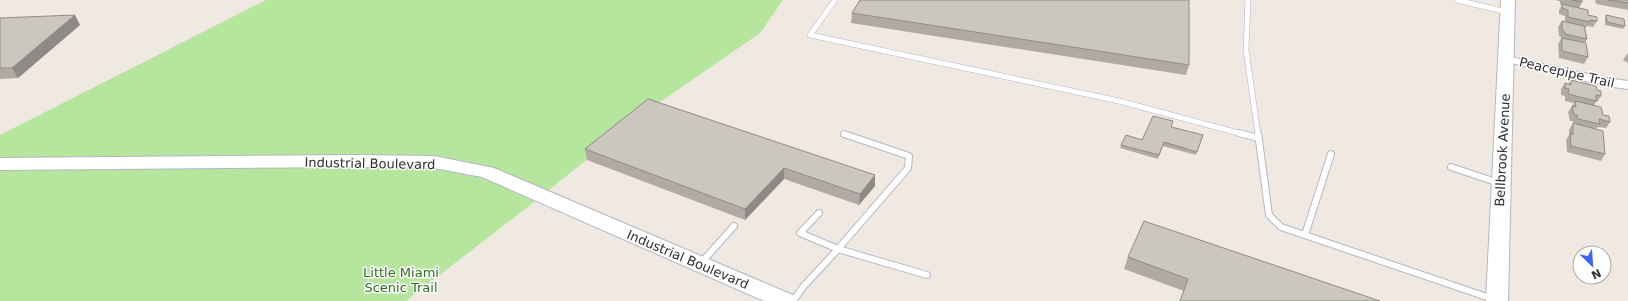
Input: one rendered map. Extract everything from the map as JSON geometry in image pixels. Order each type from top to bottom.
[{"type":"street","name":"Bellbrook Avenue","points":[[1498,301],[1500,183],[1507,59],[1508,6]]},
{"type":"street","name":"Peacepipe Trail","points":[[1507,59],[1606,82],[1628,85]]},
{"type":"street","name":"Industrial Boulevard","points":[[0,164],[347,161],[434,162],[487,172],[785,301]]},
{"type":"lane","points":[[835,0],[810,35],[1119,101],[1258,138]]},
{"type":"lane","points":[[1248,0],[1246,50],[1269,215],[1281,227],[1498,301]]},
{"type":"lane","points":[[1457,0],[1508,6]]},
{"type":"lane","points":[[793,301],[803,287],[908,168],[908,156],[844,134]]},
{"type":"lane","points":[[1305,235],[1331,154]]},
{"type":"lane","points":[[1451,167],[1500,183]]},
{"type":"lane","points":[[819,213],[800,233],[838,249],[927,275]]},
{"type":"lane","points":[[700,264],[734,226]]},
{"type":"green space","name":"Little Miami Scenic Trail","points":[[266,0],[783,0],[760,33],[650,109],[525,209],[406,301],[0,301],[0,135]]},
{"type":"building","points":[[860,0],[1189,0],[1189,65],[852,13]]},
{"type":"building","points":[[1608,0],[1628,0],[1628,3]]},
{"type":"building","points":[[1562,4],[1588,10],[1588,15],[1597,17],[1597,21],[1590,20],[1590,22],[1568,17],[1568,10],[1562,8]]},
{"type":"building","points":[[75,15],[12,68],[0,68],[0,18]]},
{"type":"building","points":[[1606,15],[1624,19],[1625,26],[1607,22]]},
{"type":"building","points":[[1562,21],[1584,26],[1587,39],[1565,34],[1562,30]]},
{"type":"building","points":[[1562,38],[1586,43],[1588,57],[1562,51]]},
{"type":"building","points":[[1571,80],[1596,86],[1597,90],[1601,91],[1601,96],[1596,95],[1596,101],[1568,94],[1569,89],[1565,88],[1565,83],[1571,85]]},
{"type":"building","points":[[648,99],[875,175],[860,194],[784,168],[745,209],[585,149]]},
{"type":"building","points":[[1575,101],[1601,107],[1603,115],[1609,116],[1610,122],[1599,119],[1600,124],[1578,119],[1577,115],[1574,114],[1572,106],[1576,107]]},
{"type":"building","points":[[1153,116],[1173,121],[1171,127],[1203,135],[1197,152],[1164,142],[1159,155],[1121,145],[1126,135],[1142,140]]},
{"type":"building","points":[[1573,123],[1603,131],[1605,154],[1571,146],[1570,133],[1573,135]]},
{"type":"building","points":[[1144,221],[1380,301],[1180,301],[1188,279],[1128,257]]}]
